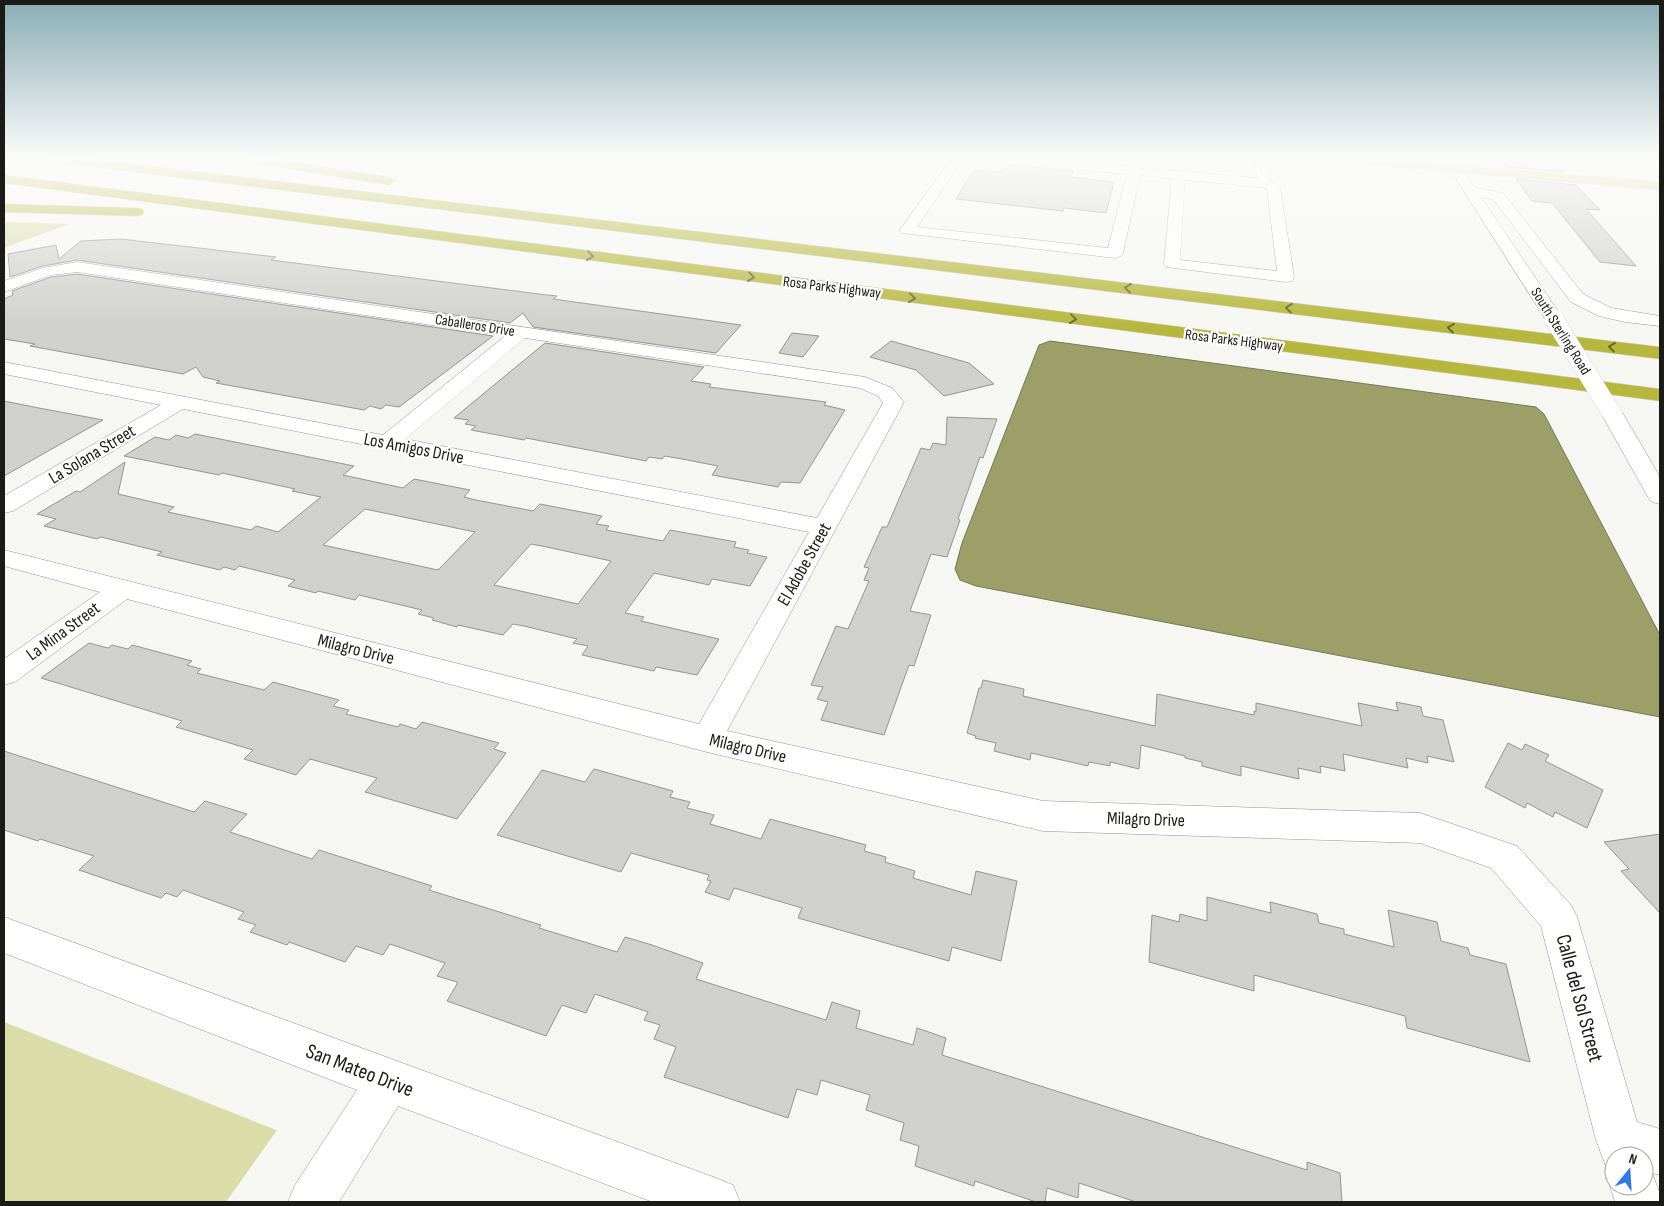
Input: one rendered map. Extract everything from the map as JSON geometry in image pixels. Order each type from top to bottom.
[{"type":"highway","points":[[149,214],[189,216],[466,246],[542,249]]},
{"type":"highway","name":"Rosa Parks Highway","points":[[275,214],[1660,395]]},
{"type":"highway","name":"Rosa Parks Highway","points":[[519,214],[1660,353]]},
{"type":"highway","points":[[601,214],[722,233],[758,243]]},
{"type":"street","points":[[918,214],[907,230],[1115,253],[1124,214]]},
{"type":"street","points":[[1175,214],[1172,264],[1286,277],[1278,214]]},
{"type":"street","name":"South Sterling Road","points":[[1485,214],[1554,319],[1660,497]]},
{"type":"street","points":[[1512,214],[1577,298],[1605,312],[1625,317],[1660,321]]},
{"type":"street","name":"Caballeros Drive","points":[[4,287],[41,272],[77,266],[865,383],[885,392]]},
{"type":"street","points":[[387,442],[521,332]]},
{"type":"street","name":"Los Amigos Drive","points":[[4,368],[824,527]]},
{"type":"street","name":"El Adobe Street","points":[[707,739],[894,402],[885,392]]},
{"type":"street","name":"La Solana Street","points":[[4,506],[180,402]]},
{"type":"street","name":"Milagro Drive","points":[[4,558],[707,739],[1043,816],[1420,828],[1504,857]]},
{"type":"street","name":"La Mina Street","points":[[4,674],[122,589]]},
{"type":"street","name":"Calle del Sol Street","points":[[1504,857],[1558,917],[1634,1146]]},
{"type":"street","name":"San Mateo Drive","points":[[4,935],[716,1202]]},
{"type":"street","points":[[312,1202],[390,1081]]},
{"type":"shaded area","points":[[4,222],[69,224],[4,248]]},
{"type":"shaded area","points":[[1050,341],[1536,407],[1544,414],[1660,635],[1660,717],[976,586],[960,580],[955,569],[962,543],[1039,345]]},
{"type":"shaded area","points":[[4,1022],[277,1130],[226,1202],[4,1202]]},
{"type":"building","points":[[1561,214],[1591,214],[1636,266],[1600,262]]},
{"type":"building","points":[[121,239],[276,257],[271,260],[557,296],[553,299],[741,325],[716,353],[533,327],[523,313],[510,323],[77,260],[43,266],[10,277],[8,254],[56,245],[59,259],[81,241]]},
{"type":"building","points":[[77,274],[493,336],[399,407],[386,405],[381,409],[370,406],[364,410],[216,383],[220,381],[203,377],[196,367],[183,374],[30,346],[35,344],[4,339],[4,299],[13,295],[12,291],[51,277]]},
{"type":"building","points":[[792,333],[819,336],[803,357],[779,353]]},
{"type":"building","points":[[891,341],[969,363],[994,384],[944,396],[916,370],[870,357]]},
{"type":"building","points":[[545,343],[704,367],[691,381],[711,384],[709,387],[826,402],[824,405],[845,410],[800,483],[781,482],[778,487],[712,475],[718,466],[682,459],[665,456],[662,459],[649,457],[646,461],[526,438],[524,440],[471,430],[476,426],[465,424],[469,420],[454,418]]},
{"type":"building","points":[[4,401],[39,408],[103,420],[4,476]]},
{"type":"building","points":[[947,417],[997,419],[983,458],[980,457],[947,557],[931,554],[910,611],[931,615],[914,666],[909,665],[884,735],[821,720],[828,702],[817,699],[823,687],[811,685],[836,626],[848,629],[869,581],[864,580],[869,568],[864,567],[882,527],[887,527],[921,448],[930,450],[933,443],[946,445]]},
{"type":"building","points":[[195,434],[354,466],[343,475],[403,488],[414,479],[470,490],[464,497],[476,500],[533,511],[540,504],[602,516],[596,524],[609,526],[606,530],[663,541],[670,530],[736,542],[734,547],[749,550],[747,553],[767,557],[750,586],[712,579],[709,585],[654,573],[625,613],[644,617],[641,621],[719,639],[697,675],[656,667],[654,671],[582,655],[588,646],[573,643],[577,639],[524,626],[513,624],[503,635],[458,625],[457,627],[418,614],[422,610],[359,595],[355,600],[318,591],[316,593],[288,586],[295,580],[239,566],[235,570],[224,567],[220,570],[157,555],[162,552],[101,537],[97,539],[44,526],[56,519],[37,514],[76,491],[80,492],[125,462],[118,494],[174,507],[168,512],[251,530],[256,526],[278,532],[321,497],[292,491],[295,489],[222,473],[219,475],[124,456],[155,437],[169,440],[176,435],[188,438]],"holes":[[[365,509],[475,532],[438,570],[323,545]],[[531,544],[542,546],[611,561],[578,604],[494,585]]]},
{"type":"building","points":[[89,643],[108,648],[112,645],[128,649],[132,645],[192,661],[187,665],[201,669],[197,673],[264,690],[273,682],[339,700],[333,706],[349,710],[346,714],[398,727],[400,724],[416,729],[422,722],[499,743],[494,749],[506,753],[457,819],[365,792],[377,778],[310,759],[296,775],[244,759],[253,750],[176,727],[182,721],[41,678]]},
{"type":"building","points":[[983,680],[1024,689],[1023,696],[1155,726],[1157,694],[1254,715],[1256,703],[1362,726],[1358,703],[1398,711],[1396,702],[1421,707],[1423,716],[1443,720],[1454,762],[1427,756],[1428,763],[1406,758],[1408,768],[1343,754],[1345,771],[1320,766],[1321,773],[1298,768],[1299,779],[1241,766],[1241,776],[1202,766],[1202,762],[1185,758],[1185,756],[1141,745],[1139,769],[1110,762],[1110,766],[1089,762],[1088,766],[1031,753],[1030,760],[994,751],[996,743],[975,738],[976,736],[967,733],[979,688],[981,688]]},
{"type":"building","points":[[1508,743],[1522,750],[1525,744],[1549,755],[1545,761],[1603,790],[1587,828],[1555,812],[1553,817],[1527,803],[1525,808],[1485,787]]},
{"type":"building","points":[[4,751],[194,812],[205,801],[247,814],[230,832],[312,859],[319,850],[432,886],[429,890],[541,925],[539,928],[617,952],[625,937],[652,945],[703,963],[696,979],[826,1020],[832,1002],[860,1011],[856,1028],[913,1045],[917,1028],[946,1038],[942,1055],[1307,1170],[1307,1162],[1340,1173],[1342,1202],[1136,1202],[1079,1183],[1078,1198],[1047,1188],[1045,1202],[1036,1202],[975,1181],[974,1186],[915,1166],[919,1146],[900,1140],[904,1123],[866,1110],[870,1095],[821,1080],[817,1095],[797,1089],[788,1118],[664,1077],[676,1047],[654,1039],[660,1025],[644,1020],[648,1012],[595,994],[586,1013],[562,1005],[546,1036],[447,1001],[457,982],[437,976],[445,963],[390,944],[383,955],[356,946],[345,962],[289,942],[287,945],[250,932],[256,925],[238,919],[244,912],[183,890],[177,897],[166,893],[161,898],[79,870],[94,856],[4,830]]},
{"type":"building","points":[[594,769],[673,791],[670,797],[690,802],[687,808],[714,815],[710,824],[761,839],[770,819],[866,845],[864,851],[886,857],[885,862],[915,871],[913,878],[971,895],[976,871],[1017,881],[1001,961],[952,947],[949,961],[798,918],[802,908],[734,888],[729,900],[705,892],[711,881],[707,880],[709,875],[631,853],[621,872],[497,835],[542,770],[585,782]]},
{"type":"building","points":[[1660,834],[1660,913],[1621,871],[1629,869],[1604,842]]},
{"type":"building","points":[[1207,897],[1271,913],[1270,902],[1317,914],[1319,923],[1344,929],[1344,934],[1394,947],[1388,910],[1437,922],[1441,941],[1468,948],[1470,955],[1506,964],[1530,1062],[1407,1028],[1405,1016],[1254,975],[1254,991],[1149,962],[1152,915],[1179,922],[1180,914],[1207,921]]}]
